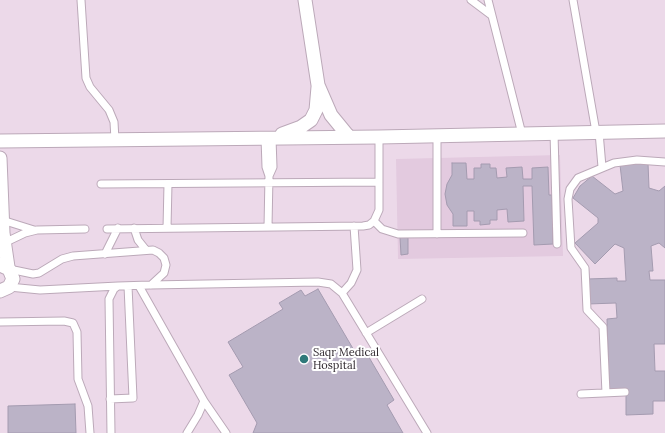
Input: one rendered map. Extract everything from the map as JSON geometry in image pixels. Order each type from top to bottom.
[{"type":"street","points":[[268,138],[302,127],[311,120],[316,110],[318,85],[305,0]]},
{"type":"street","points":[[318,85],[331,115],[349,137]]},
{"type":"street","points":[[0,141],[378,137],[665,131]]},
{"type":"street","points":[[0,158],[2,220],[6,267],[13,279],[4,289]]},
{"type":"lane","points":[[81,0],[86,78],[90,87],[109,110],[114,122],[115,140]]},
{"type":"lane","points":[[471,0],[491,15]]},
{"type":"lane","points":[[488,0],[522,134]]},
{"type":"lane","points":[[573,0],[598,132],[602,167]]},
{"type":"lane","points":[[554,133],[557,244]]},
{"type":"lane","points":[[437,136],[437,234]]},
{"type":"lane","points":[[107,229],[363,226],[374,221],[379,210],[378,137]]},
{"type":"lane","points":[[268,138],[273,167],[269,180],[268,227]]},
{"type":"lane","points":[[606,393],[603,327],[587,310],[585,268],[570,248],[568,199],[570,189],[575,181],[602,167],[637,160],[665,162]]},
{"type":"lane","points":[[100,184],[168,184],[269,180],[379,182]]},
{"type":"lane","points":[[167,228],[168,184]]},
{"type":"lane","points":[[2,220],[37,230]]},
{"type":"lane","points":[[374,221],[382,229],[392,234],[523,233]]},
{"type":"lane","points":[[342,293],[351,283],[357,270],[354,226]]},
{"type":"lane","points":[[105,254],[118,228]]},
{"type":"lane","points":[[134,228],[138,240],[146,250]]},
{"type":"lane","points":[[4,243],[25,233],[37,230],[85,229]]},
{"type":"lane","points":[[6,267],[33,274],[67,257],[146,250],[159,253],[164,258],[166,265],[164,273],[150,285]]},
{"type":"lane","points":[[4,289],[40,290],[150,285],[324,282],[338,288],[342,293],[427,433]]},
{"type":"lane","points":[[111,433],[109,299],[111,292],[118,286]]},
{"type":"lane","points":[[110,399],[133,398],[128,286]]},
{"type":"lane","points":[[139,286],[204,401],[226,433]]},
{"type":"lane","points":[[366,333],[422,299]]},
{"type":"lane","points":[[0,322],[69,321],[73,323],[77,332],[77,372],[88,406],[90,433]]},
{"type":"lane","points":[[581,394],[625,392]]},
{"type":"lane","points":[[188,433],[204,401]]},
{"type":"shaded area","points":[[560,155],[563,256],[398,259],[396,159]]},
{"type":"building","points":[[452,163],[466,163],[467,179],[474,179],[474,168],[481,168],[481,164],[490,164],[490,168],[496,168],[497,178],[507,177],[506,168],[522,167],[523,179],[532,179],[532,168],[548,167],[549,195],[552,195],[553,244],[534,245],[532,186],[523,186],[524,221],[508,222],[507,209],[497,210],[497,220],[490,220],[490,224],[480,225],[480,221],[474,221],[474,211],[467,211],[467,226],[453,226],[453,214],[447,205],[445,194],[447,184],[452,175]]},
{"type":"building","points":[[627,163],[648,163],[649,188],[659,191],[665,186],[665,248],[659,243],[651,246],[653,271],[649,271],[650,280],[665,280],[665,344],[654,344],[655,371],[665,371],[665,401],[653,401],[653,414],[626,415],[626,390],[609,391],[607,319],[617,318],[616,303],[588,304],[587,279],[617,278],[617,281],[626,281],[624,248],[615,244],[595,264],[575,243],[598,223],[598,218],[573,198],[580,186],[592,176],[615,194],[623,191],[620,165]]},
{"type":"building","points":[[400,237],[408,237],[408,254],[401,255]]},
{"type":"building","name":"Saqr Medical Hospital","points":[[318,289],[355,352],[363,347],[394,400],[387,405],[403,433],[253,433],[257,423],[229,375],[243,367],[228,342],[283,309],[279,303],[301,290],[305,296]]},
{"type":"building","points":[[75,404],[76,433],[8,433],[8,406]]},
{"type":"place","name":"Saqr Medical Hospital","points":[[304,359]]}]
